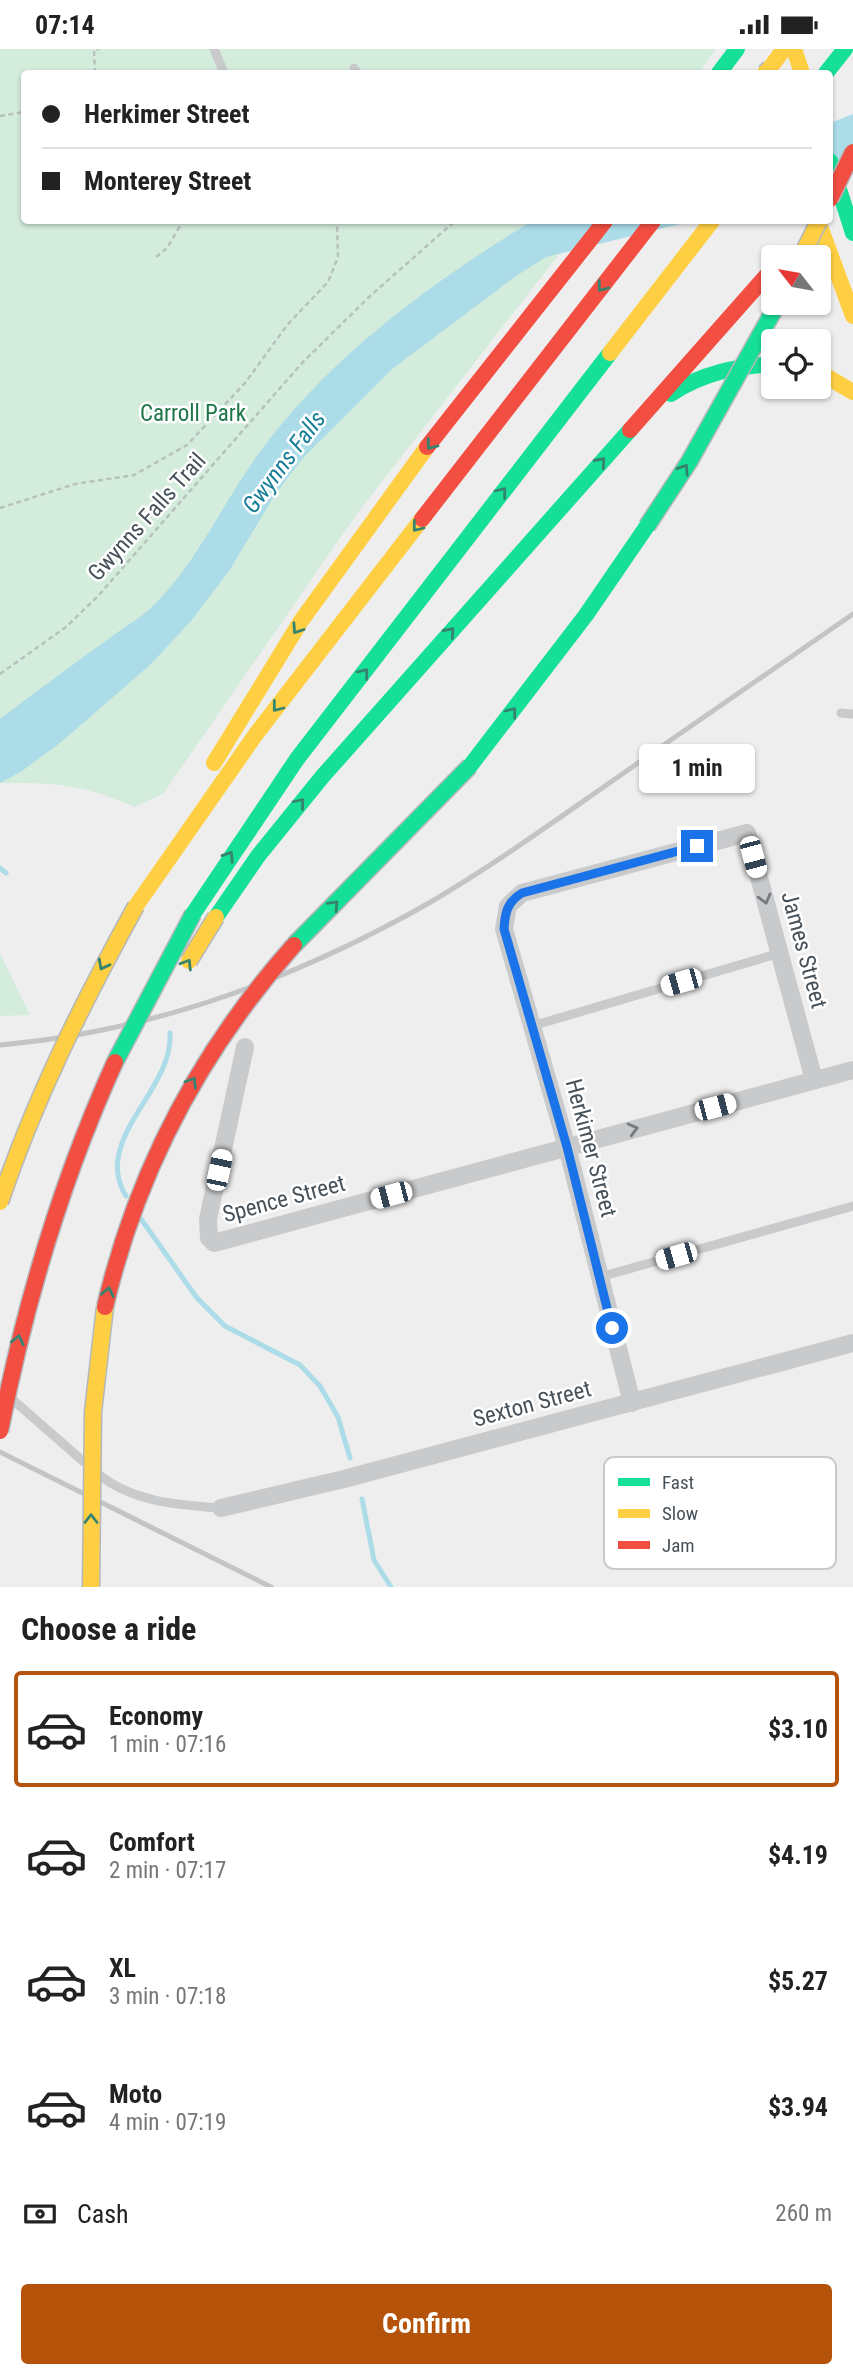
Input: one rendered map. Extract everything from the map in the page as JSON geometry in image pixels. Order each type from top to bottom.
[{"type":"main road","points":[[721,70],[737,49]]},
{"type":"main road","points":[[764,49],[770,70]]},
{"type":"main road","points":[[767,70],[784,49]]},
{"type":"main road","points":[[794,49],[801,70]]},
{"type":"main road","points":[[828,70],[845,49]]},
{"type":"main road","points":[[853,152],[834,194],[853,233]]},
{"type":"main road","points":[[0,1202],[16,1154],[58,1057],[240,715],[346,556],[603,224]]},
{"type":"main road","points":[[136,906],[256,734],[651,224]]},
{"type":"main road","points":[[0,1431],[31,1288],[68,1171],[123,1040],[193,914],[297,759],[710,224]]},
{"type":"main road","points":[[794,245],[814,224]]},
{"type":"main road","points":[[806,245],[816,224]]},
{"type":"main road","points":[[818,224],[853,316]]},
{"type":"main road","points":[[68,1171],[135,1047],[216,917],[258,856],[322,777],[761,282]]},
{"type":"main road","points":[[91,1587],[91,1444],[97,1359],[116,1258],[154,1152],[189,1087],[250,997],[307,932],[470,766],[586,615],[689,462],[771,315]]},
{"type":"main road","points":[[640,418],[679,388],[710,374],[761,364]]},
{"type":"main road","points":[[831,367],[842,367]]},
{"type":"main road","points":[[831,379],[853,392]]},
{"type":"street","name":"Herkimer Street","points":[[632,1403],[567,1147],[504,929],[508,906],[522,893],[747,833]]},
{"type":"street","name":"James Street","points":[[747,833],[814,1080]]},
{"type":"street","name":"Spence Street","points":[[245,1047],[208,1219],[209,1238],[214,1243],[853,1070]]},
{"type":"street","name":"Sexton Street","points":[[221,1509],[853,1343]]},
{"type":"lane","points":[[214,49],[223,70]]},
{"type":"lane","points":[[841,713],[853,714]]},
{"type":"lane","points":[[532,1026],[780,953]]},
{"type":"lane","points":[[600,1277],[853,1206]]},
{"type":"lane","points":[[0,1388],[104,1478],[121,1489],[172,1504],[221,1509]]},
{"type":"path","points":[[95,70],[94,50],[99,49]]},
{"type":"path","points":[[0,117],[21,113]]},
{"type":"path","points":[[156,257],[167,248],[181,224]]},
{"type":"path","points":[[0,508],[75,484],[134,475],[187,445],[245,383],[288,324],[328,282],[338,257],[337,224]]},
{"type":"path","name":"Gwynns Falls Trail","points":[[0,674],[66,627],[98,596],[302,363],[369,297],[452,224]]},
{"type":"green space","name":"Carroll Park","points":[[0,49],[716,49],[701,70],[21,70],[21,224],[583,224],[356,515],[163,794],[135,807],[69,786],[0,783]]},
{"type":"green space","points":[[0,953],[30,1015],[0,1016]]},
{"type":"water","points":[[853,114],[853,156],[833,165],[833,122]]},
{"type":"water","name":"Gwynns Falls","points":[[527,224],[680,224],[546,257],[516,276],[392,369],[302,459],[276,493],[229,571],[191,621],[150,665],[60,743],[22,771],[0,783],[0,719],[141,617],[157,602],[186,566],[262,449],[320,382],[352,351],[421,295]]},
{"type":"waterway","points":[[0,868],[6,873]]},
{"type":"waterway","points":[[126,1196],[118,1175],[119,1155],[126,1134],[160,1075],[168,1054],[170,1033]]},
{"type":"waterway","points":[[141,1219],[197,1298],[225,1326],[300,1365],[320,1386],[338,1417],[350,1458]]},
{"type":"waterway","points":[[362,1499],[374,1560],[391,1587]]},
{"type":"railway","points":[[0,1045],[112,1028],[167,1014],[275,977],[379,930],[429,903],[501,858],[853,614]]},
{"type":"railway","points":[[0,1452],[271,1587]]},
{"type":"traffic: fast","points":[[721,70],[737,49]]},
{"type":"traffic: fast","points":[[828,70],[845,49]]},
{"type":"traffic: fast","points":[[833,170],[853,233]]},
{"type":"traffic: fast","points":[[647,526],[689,462],[771,315]]},
{"type":"traffic: fast","points":[[193,914],[297,759],[610,353]]},
{"type":"traffic: fast","points":[[671,394],[720,372],[761,365]]},
{"type":"traffic: fast","points":[[216,917],[258,856],[322,777],[630,430]]},
{"type":"traffic: fast","points":[[470,766],[586,615],[647,526]]},
{"type":"traffic: fast","points":[[294,945],[470,766]]},
{"type":"traffic: fast","points":[[115,1062],[193,914]]},
{"type":"traffic: slow","points":[[770,68],[784,49]]},
{"type":"traffic: slow","points":[[794,49],[801,70]]},
{"type":"traffic: slow","points":[[610,353],[710,224]]},
{"type":"traffic: slow","points":[[807,245],[818,224]]},
{"type":"traffic: slow","points":[[819,224],[853,316]]},
{"type":"traffic: slow","points":[[831,379],[853,392]]},
{"type":"traffic: slow","points":[[214,763],[301,621],[427,447]]},
{"type":"traffic: slow","points":[[136,906],[256,734],[422,519]]},
{"type":"traffic: slow","points":[[0,1202],[61,1051],[136,906]]},
{"type":"traffic: slow","points":[[189,961],[216,917]]},
{"type":"traffic: slow","points":[[91,1587],[93,1412],[105,1307]]},
{"type":"traffic: jam","points":[[833,193],[853,152]]},
{"type":"traffic: jam","points":[[427,447],[603,224]]},
{"type":"traffic: jam","points":[[422,519],[651,224]]},
{"type":"traffic: jam","points":[[630,430],[761,282]]},
{"type":"traffic: jam","points":[[105,1307],[118,1256],[135,1208],[176,1114],[229,1027],[294,945]]},
{"type":"traffic: jam","points":[[0,1431],[33,1289],[61,1197],[115,1062]]},
{"type":"route","points":[[612,1328],[567,1147],[504,929],[505,916],[513,898],[522,893],[697,846]]}]
